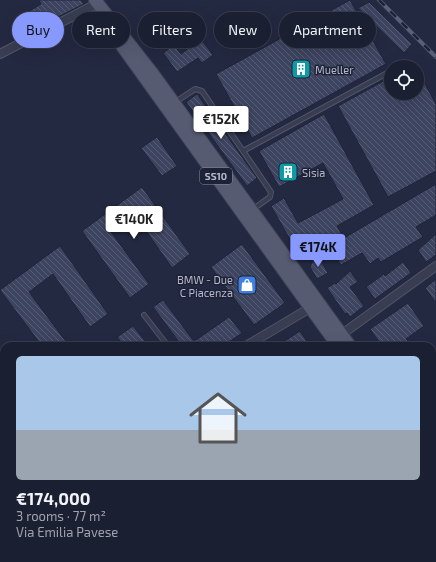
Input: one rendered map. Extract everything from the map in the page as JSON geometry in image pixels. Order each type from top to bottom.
[{"type":"main road","name":"SS10","points":[[97,2],[134,65],[170,106],[253,217],[338,340]]},
{"type":"main road","name":"SS10","points":[[253,217],[310,308],[338,340]]},
{"type":"street","points":[[0,54],[97,2]]},
{"type":"street","points":[[338,340],[436,266]]},
{"type":"street","points":[[253,342],[310,308]]},
{"type":"lane","points":[[243,151],[384,75]]},
{"type":"lane","points":[[170,106],[195,89],[202,91],[270,192],[270,196],[253,217]]},
{"type":"lane","points":[[144,315],[165,342]]},
{"type":"building","points":[[39,0],[81,0],[84,4],[64,14],[64,12],[28,12],[41,4]]},
{"type":"building","name":"Mueller","points":[[350,0],[357,12],[328,12]]},
{"type":"building","points":[[369,2],[412,44],[404,53],[376,26],[376,12],[362,12],[358,8]]},
{"type":"building","name":"Mueller","points":[[279,39],[279,48],[376,48],[376,46],[384,60],[384,65],[252,138],[216,74],[263,48],[271,48],[271,44]]},
{"type":"building","points":[[206,46],[213,55],[202,63],[198,58],[177,72],[163,53],[170,48],[176,48],[181,54],[189,48],[206,48]]},
{"type":"building","points":[[384,81],[384,100],[424,100],[424,82],[436,104],[436,171],[388,197],[338,106]]},
{"type":"building","points":[[197,94],[257,178],[247,186],[186,102]]},
{"type":"building","points":[[324,114],[374,205],[337,226],[344,238],[436,184],[436,215],[416,227],[423,237],[381,262],[378,258],[370,264],[362,253],[341,265],[325,238],[320,241],[317,238],[296,250],[271,206],[284,198],[298,223],[343,199],[323,163],[279,187],[259,151]]},
{"type":"building","points":[[157,137],[177,166],[162,176],[141,148]]},
{"type":"building","points":[[142,187],[190,254],[172,268],[135,215],[111,232],[149,284],[130,298],[82,231]]},
{"type":"building","points":[[436,234],[436,255],[426,262],[418,250]]},
{"type":"building","name":"BMW - Due C Piacenza","points":[[242,244],[285,303],[254,325],[211,267]]},
{"type":"building","points":[[60,246],[108,314],[90,327],[53,274],[29,292],[66,342],[39,342],[0,290]]},
{"type":"building","points":[[319,257],[328,273],[317,279],[310,267],[312,262]]},
{"type":"building","points":[[403,262],[411,273],[375,299],[366,287],[384,274],[385,276]]},
{"type":"building","points":[[350,271],[358,282],[350,287],[364,306],[350,317],[347,313],[345,314],[327,288],[335,283],[336,284]]},
{"type":"building","points":[[436,279],[436,303],[425,288]]},
{"type":"building","points":[[163,300],[193,340],[196,340],[229,317],[242,333],[229,342],[179,342],[153,307]]},
{"type":"building","points":[[408,303],[424,326],[406,339],[408,341],[407,342],[379,342],[370,329]]},
{"type":"building","points":[[133,326],[146,342],[121,342],[117,337]]},
{"type":"building","points":[[300,331],[307,342],[283,342]]},
{"type":"railway","points":[[379,0],[436,57]]},
{"type":"place","name":"Mueller","points":[[301,69]]},
{"type":"place","name":"Sisia","points":[[288,172]]},
{"type":"place","name":"BMW - Due C Piacenza","points":[[247,285]]}]
